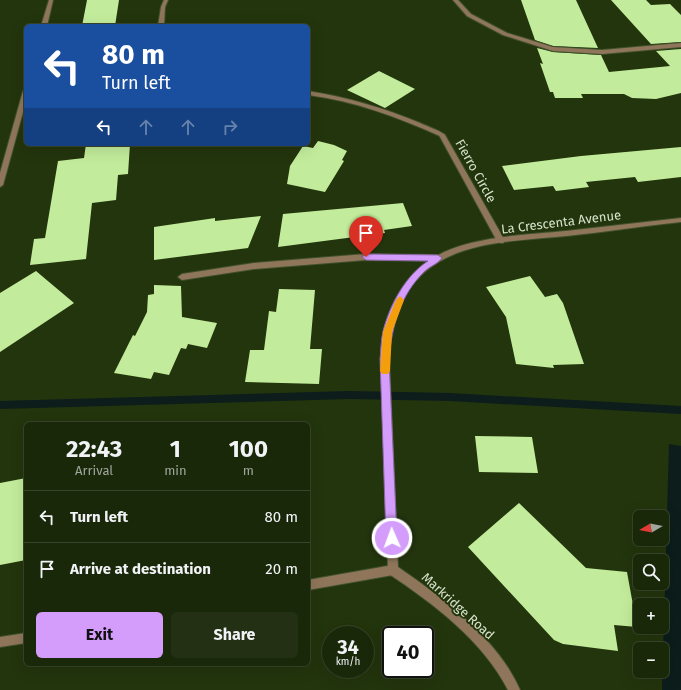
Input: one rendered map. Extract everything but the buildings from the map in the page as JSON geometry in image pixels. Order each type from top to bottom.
[{"type":"street","points":[[45,24],[51,0]]},
{"type":"street","points":[[161,24],[163,7],[166,0]]},
{"type":"street","points":[[455,0],[468,15],[505,34],[553,48],[602,52],[681,45]]},
{"type":"street","name":"Fierro Circle","points":[[310,93],[352,102],[397,115],[442,135],[501,240]]},
{"type":"street","points":[[0,185],[24,98]]},
{"type":"street","name":"La Crescenta Avenue","points":[[438,258],[445,253],[501,240],[681,220]]},
{"type":"street","points":[[182,277],[254,266],[358,258],[438,258]]},
{"type":"street","points":[[310,585],[393,570],[385,376],[387,332],[397,305],[409,284],[423,268],[438,258]]},
{"type":"street","name":"Markridge Road","points":[[393,570],[423,590],[487,648],[512,683],[514,690]]},
{"type":"street","points":[[0,642],[24,638]]},
{"type":"shaded area","points":[[669,444],[681,446],[681,690],[662,690],[662,678],[669,678],[669,642],[663,642],[664,634],[669,634],[669,598],[665,598],[665,590],[669,590],[669,554],[666,554],[666,546],[669,546],[669,510],[667,510]]},
{"type":"waterway","points":[[0,405],[349,395],[450,397],[681,410]]},
{"type":"slow traffic","points":[[385,371],[387,332],[400,300]]},
{"type":"route","points":[[366,257],[438,258],[423,268],[409,284],[397,305],[387,332],[385,359],[392,538]]}]
